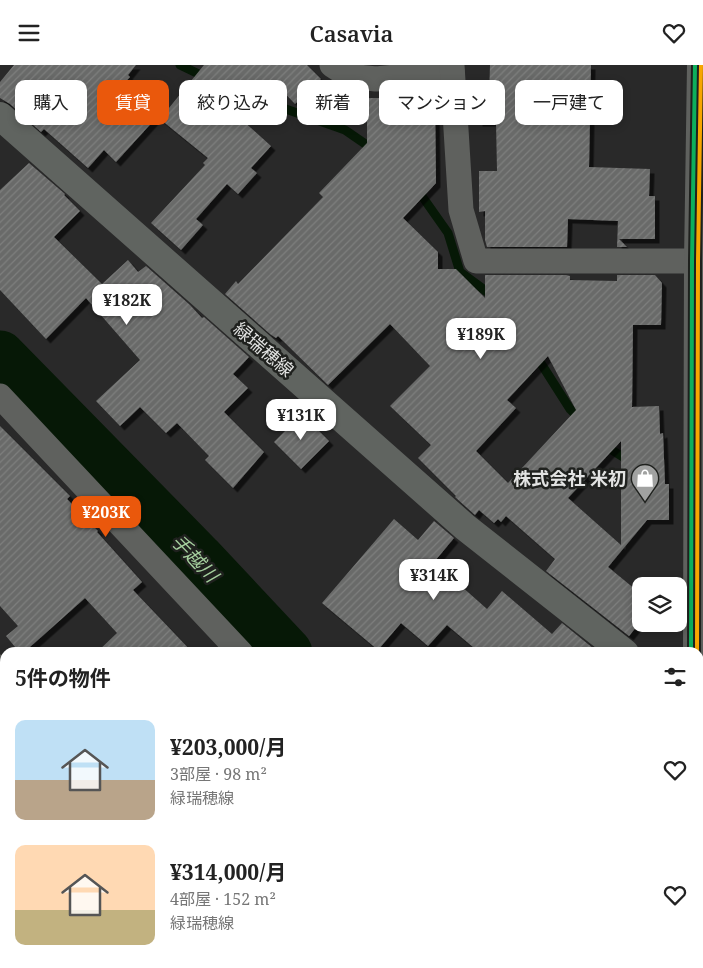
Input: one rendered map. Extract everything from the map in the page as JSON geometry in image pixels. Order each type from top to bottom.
[{"type":"main road","name":"緑瑞穂線","points":[[0,116],[466,527],[617,647]]},
{"type":"street","points":[[332,65],[349,76],[376,79],[452,68],[461,210],[476,261],[701,261]]},
{"type":"street","points":[[697,647],[701,65]]},
{"type":"street","points":[[0,396],[235,647]]},
{"type":"building","points":[[14,65],[136,65],[128,75],[130,77],[127,80],[97,80],[97,125],[150,125],[116,162],[104,150],[88,168],[44,129],[41,132],[33,125],[87,125],[87,80],[15,80],[15,109],[0,98],[0,82]]},
{"type":"building","points":[[204,65],[307,65],[321,79],[297,80],[297,102],[295,104],[287,96],[287,80],[192,80]]},
{"type":"building","points":[[490,65],[591,65],[591,80],[515,80],[515,125],[590,125],[589,167],[650,169],[649,196],[655,196],[655,239],[619,239],[627,247],[617,247],[618,221],[568,219],[567,247],[487,247],[485,240],[485,211],[479,212],[479,171],[497,171],[496,125],[505,125],[505,80],[490,80]]},
{"type":"building","points":[[179,96],[179,125],[248,125],[271,146],[251,168],[257,173],[238,194],[227,184],[196,219],[203,225],[181,250],[151,223],[205,165],[203,163],[208,158],[167,125],[169,125],[169,108]]},
{"type":"building","points":[[369,98],[379,98],[379,125],[435,125],[436,183],[403,218],[438,252],[438,269],[456,269],[485,298],[485,275],[566,275],[570,276],[570,280],[617,281],[617,275],[655,275],[662,283],[661,325],[633,325],[632,407],[659,406],[660,434],[663,433],[665,484],[669,484],[669,520],[647,520],[608,567],[632,587],[632,632],[629,636],[546,571],[555,559],[506,516],[501,522],[498,519],[494,523],[479,510],[475,515],[418,458],[431,445],[390,406],[430,366],[390,324],[328,385],[278,336],[276,338],[270,334],[225,294],[236,281],[238,284],[323,197],[319,193],[367,143]],"holes":[[[548,356],[576,410],[508,483],[476,451],[516,408],[507,400]],[[621,441],[621,545],[568,498]]]},
{"type":"building","points":[[29,163],[65,194],[80,211],[54,237],[102,284],[128,260],[138,272],[146,266],[202,318],[204,317],[249,357],[233,374],[248,388],[224,412],[264,452],[233,488],[205,460],[209,456],[177,423],[166,433],[140,407],[120,426],[96,401],[140,360],[86,298],[46,339],[0,290],[0,190]]},
{"type":"building","points":[[302,414],[329,441],[301,469],[274,442]]},
{"type":"building","points":[[0,426],[70,496],[67,499],[98,531],[142,582],[133,590],[187,647],[102,647],[117,633],[85,598],[30,647],[15,647],[6,636],[18,626],[0,606]]},
{"type":"building","points":[[394,519],[418,540],[434,521],[454,538],[434,562],[487,609],[502,591],[552,634],[562,623],[592,647],[473,647],[447,625],[428,646],[401,623],[381,647],[374,647],[322,603]]},
{"type":"waterway","points":[[180,65],[207,78]]},
{"type":"waterway","points":[[287,109],[345,130],[374,150]]},
{"type":"waterway","points":[[417,189],[448,233],[460,272],[494,297]]},
{"type":"waterway","points":[[535,354],[570,409],[582,421]]},
{"type":"waterway","name":"手越川","points":[[0,356],[198,558],[281,647]]},
{"type":"waterway","points":[[602,444],[623,457]]},
{"type":"transit line","points":[[691,647],[692,261],[695,65]]},
{"type":"transit line","points":[[697,647],[698,261],[701,65]]},
{"type":"place","name":"株式会社 米初","points":[[645,502]]}]
